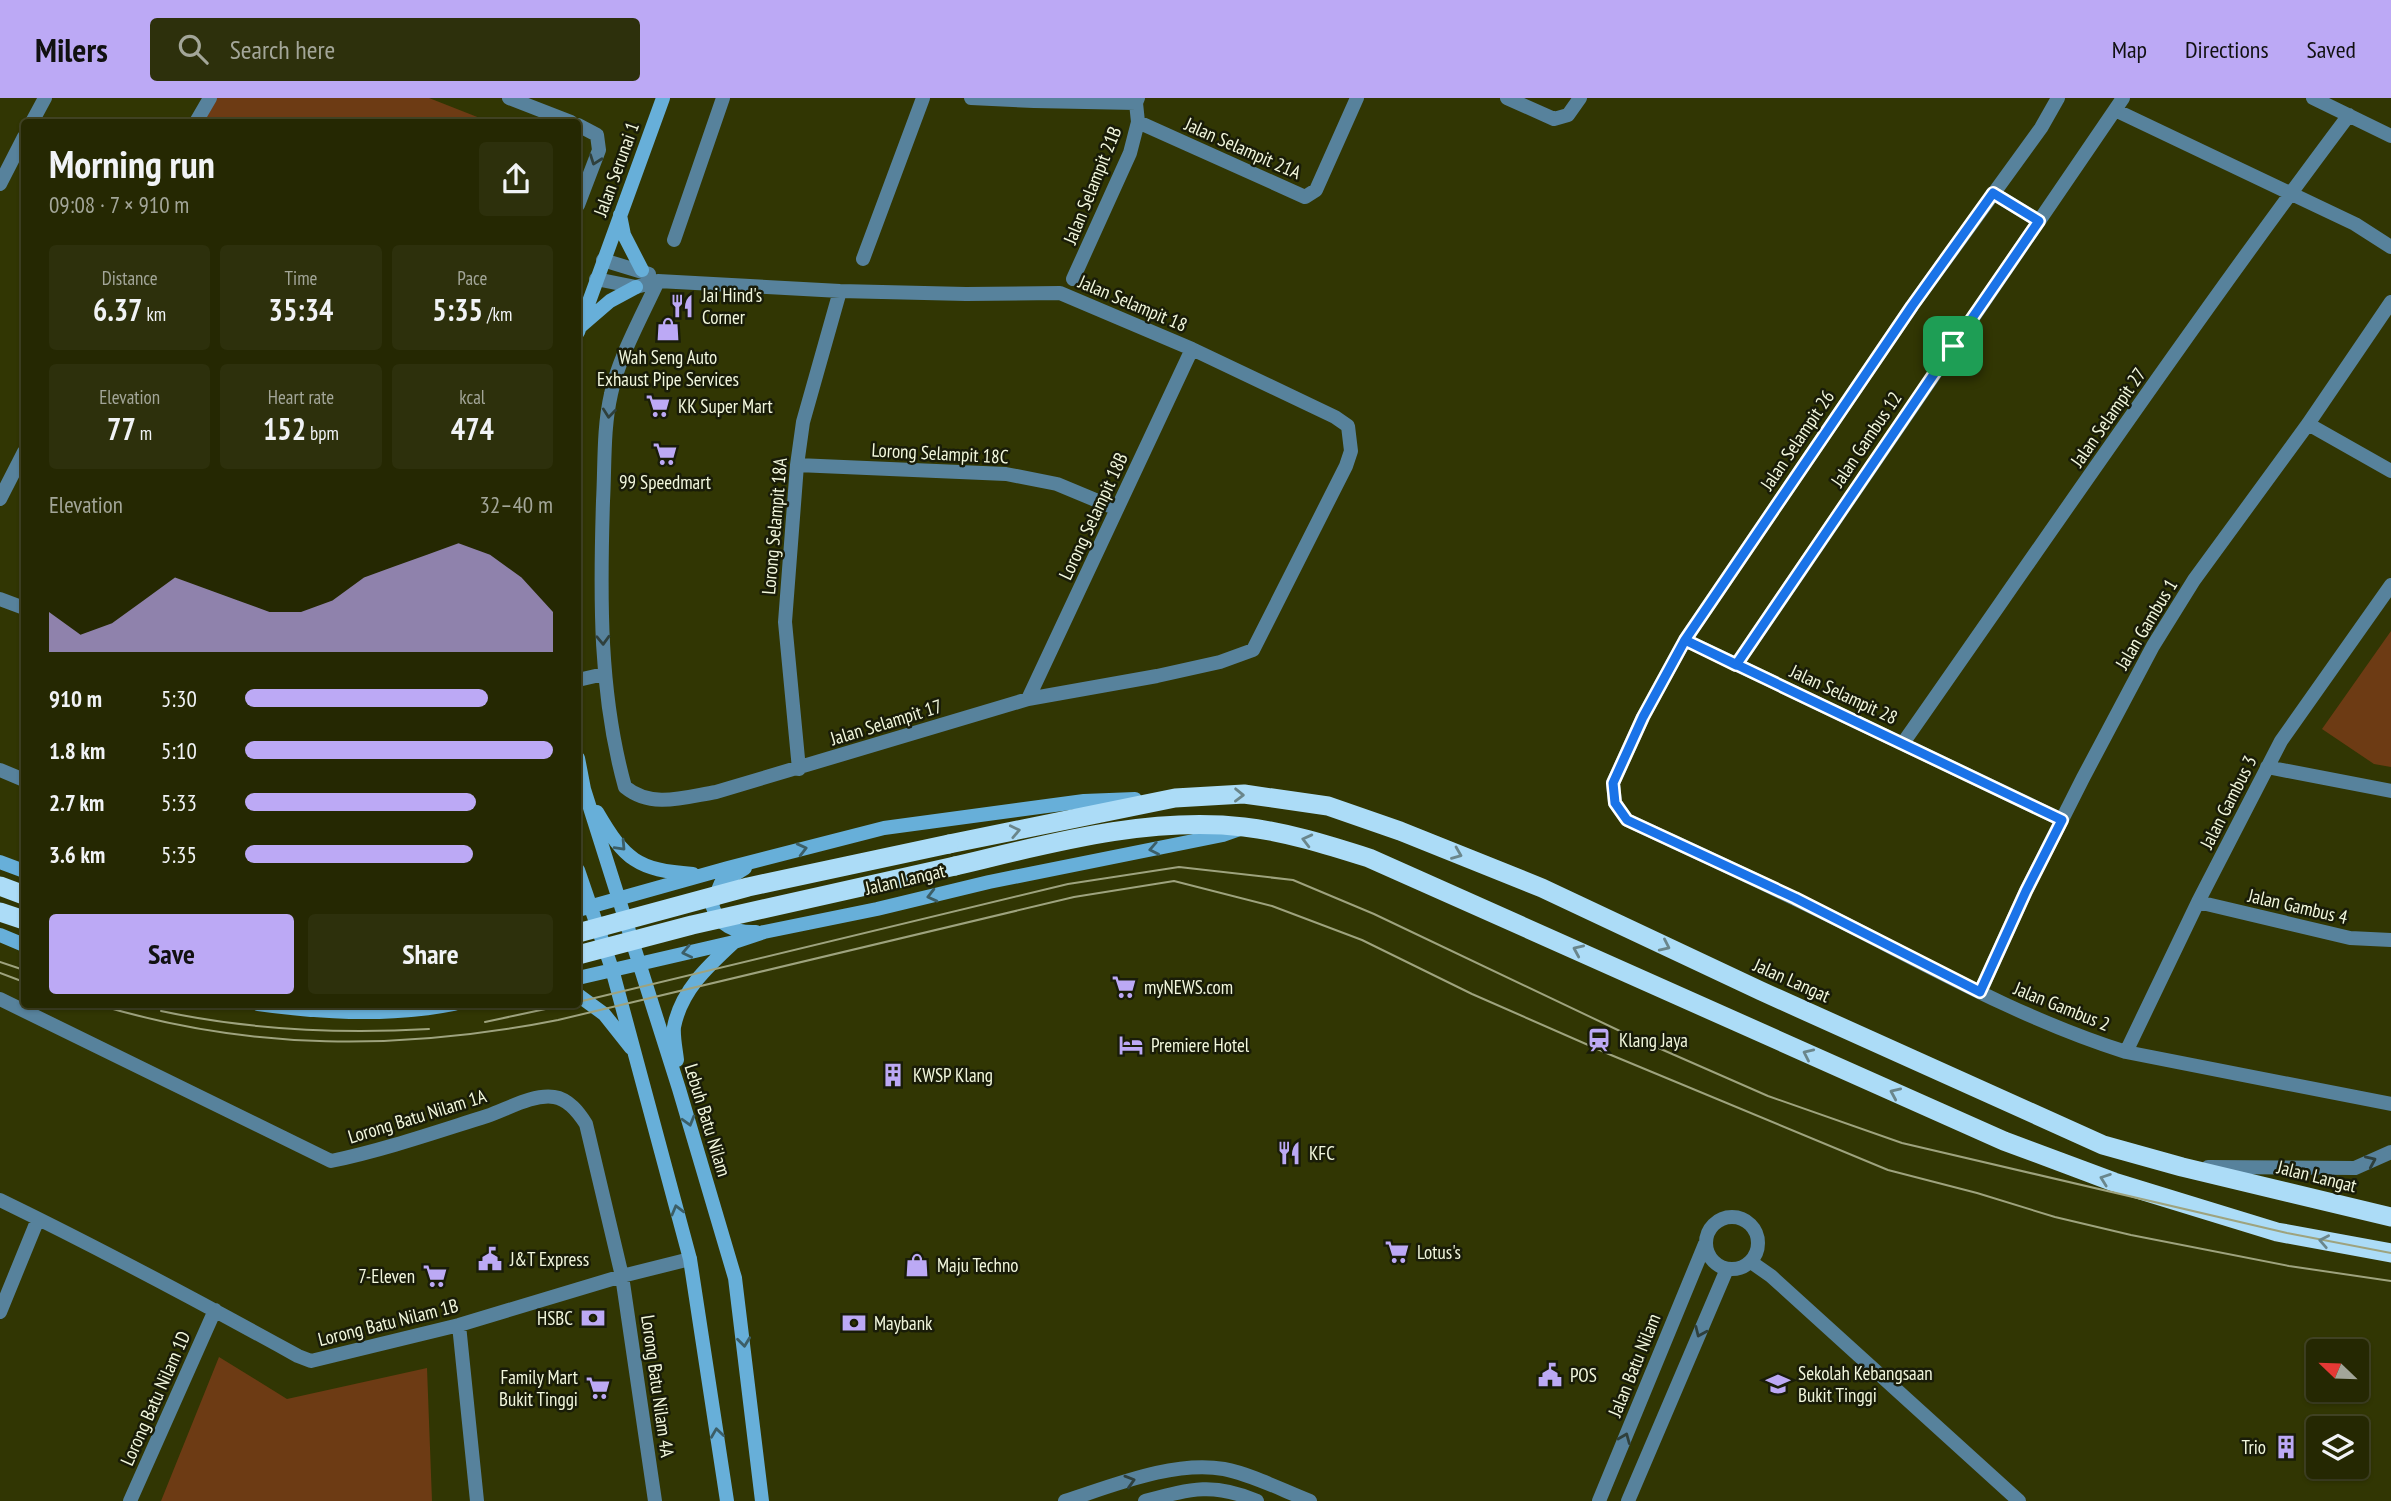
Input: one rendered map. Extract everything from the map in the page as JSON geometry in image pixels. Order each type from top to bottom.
[{"type":"highway","name":"Jalan Langat","points":[[581,932],[748,887],[1175,798],[1244,794],[1328,806],[1400,831],[1542,888],[1760,991],[2103,1145],[2182,1167],[2391,1217]]},
{"type":"highway","name":"Jalan Langat","points":[[581,954],[692,925],[1069,839],[1177,825],[1244,827],[1305,838],[1369,858],[2004,1141],[2114,1182],[2277,1232],[2391,1253]]},
{"type":"highway","points":[[0,886],[21,894]]},
{"type":"highway","points":[[0,912],[21,919]]},
{"type":"main road","name":"Jalan Serunai 1","points":[[581,321],[663,98]]},
{"type":"main road","points":[[620,214],[624,235],[642,270]]},
{"type":"main road","points":[[581,326],[610,300],[636,286]]},
{"type":"main road","name":"Lebuh Batu Nilam","points":[[581,774],[735,1278],[762,1501]]},
{"type":"main road","points":[[584,789],[610,835],[640,864],[661,872],[704,874]]},
{"type":"main road","name":"Jalan Langat","points":[[583,908],[884,828],[1084,802],[1175,798]]},
{"type":"main road","name":"Jalan Langat","points":[[581,977],[734,942],[764,932],[1065,866],[1223,835],[1244,827]]},
{"type":"main road","points":[[761,859],[721,883],[712,905],[720,922],[747,933],[764,932]]},
{"type":"main road","points":[[0,862],[21,869]]},
{"type":"main road","points":[[583,908],[612,969],[690,1259],[727,1501]]},
{"type":"main road","points":[[679,1089],[674,1029],[679,1014],[695,981],[734,942]]},
{"type":"main road","points":[[581,997],[604,1014],[634,1052]]},
{"type":"main road","points":[[284,1008],[310,1012],[369,1012],[436,1008]]},
{"type":"street","points":[[34,119],[45,98]]},
{"type":"street","points":[[198,119],[210,98]]},
{"type":"street","points":[[509,98],[564,119]]},
{"type":"street","points":[[674,240],[723,98]]},
{"type":"street","points":[[863,259],[923,98]]},
{"type":"street","points":[[971,98],[1034,102],[1137,100]]},
{"type":"street","name":"Jalan Selampit 21A","points":[[1138,122],[1305,197],[1316,190],[1357,98]]},
{"type":"street","points":[[1507,98],[1554,119],[1568,115],[1580,98]]},
{"type":"street","name":"Jalan Selampit 26","points":[[1627,820],[1615,803],[1613,783],[1643,717],[1685,640],[1912,306],[2041,128],[2058,98]]},
{"type":"street","points":[[2314,98],[2391,136]]},
{"type":"street","name":"Jalan Selampit 21B","points":[[1073,279],[1130,153],[1138,122],[1137,100]]},
{"type":"street","points":[[2119,104],[2355,224],[2391,247]]},
{"type":"street","name":"Jalan Gambus 12","points":[[1736,665],[2119,104]]},
{"type":"street","name":"Jalan Selampit 27","points":[[1903,743],[2291,193],[2349,115]]},
{"type":"street","points":[[581,127],[597,135],[599,150],[581,197]]},
{"type":"street","points":[[0,184],[21,143]]},
{"type":"street","points":[[1993,193],[2039,221]]},
{"type":"street","points":[[603,260],[642,270],[658,281]]},
{"type":"street","name":"Jalan Selampit 18","points":[[596,279],[636,286],[658,281],[841,291],[1060,293],[1192,349],[1335,417],[1348,426],[1351,451],[1346,467],[1263,633]]},
{"type":"street","name":"Jalan Selampit 17","points":[[658,281],[629,344],[611,393],[606,440],[600,575],[604,674],[616,757],[625,788],[642,798],[664,801],[716,792],[1028,699],[1220,662],[1253,650],[1263,633]]},
{"type":"street","name":"Lorong Selampit 18A","points":[[799,769],[785,622],[797,465],[803,422],[841,291]]},
{"type":"street","name":"Jalan Gambus 1","points":[[1980,992],[2026,891],[2112,721],[2167,624],[2194,580],[2308,424],[2391,302]]},
{"type":"street","name":"Lorong Selampit 18B","points":[[1028,699],[1192,349]]},
{"type":"street","points":[[2308,424],[2391,471]]},
{"type":"street","points":[[0,499],[21,458]]},
{"type":"street","name":"Lorong Selampit 18C","points":[[797,465],[1006,474],[1056,484],[1117,509]]},
{"type":"street","name":"Jalan Gambus 3","points":[[2126,1052],[2267,767],[2294,722],[2391,585]]},
{"type":"street","points":[[0,599],[21,607]]},
{"type":"street","name":"Jalan Selampit 28","points":[[1685,640],[2062,820]]},
{"type":"street","points":[[581,679],[604,674]]},
{"type":"street","points":[[2267,767],[2391,791]]},
{"type":"street","points":[[0,770],[21,779]]},
{"type":"street","name":"Jalan Gambus 2","points":[[1627,820],[1795,898],[1980,992],[2085,1039],[2126,1052],[2391,1104]]},
{"type":"street","name":"Jalan Gambus 4","points":[[2198,902],[2350,938],[2391,940]]},
{"type":"street","name":"Lorong Batu Nilam 1A","points":[[0,999],[331,1161],[437,1131],[531,1099],[556,1097],[576,1109],[586,1124],[622,1276]]},
{"type":"street","points":[[2182,1167],[2355,1168],[2391,1152]]},
{"type":"street","name":"Lorong Batu Nilam 1B","points":[[0,1200],[311,1361],[459,1325],[622,1276],[690,1259]]},
{"type":"street","points":[[1731,1217],[1741,1218],[1750,1224],[1758,1243],[1751,1262],[1742,1268],[1727,1269],[1713,1263],[1705,1244],[1712,1225],[1731,1217]]},
{"type":"street","points":[[0,1312],[38,1219]]},
{"type":"street","name":"Jalan Batu Nilam","points":[[1599,1501],[1705,1244]]},
{"type":"street","points":[[1751,1262],[1771,1276],[2019,1501]]},
{"type":"street","points":[[1628,1501],[1727,1269]]},
{"type":"street","name":"Lorong Batu Nilam 4A","points":[[622,1276],[655,1501]]},
{"type":"street","name":"Lorong Batu Nilam 1D","points":[[130,1501],[215,1310]]},
{"type":"street","points":[[459,1325],[477,1501]]},
{"type":"street","points":[[1065,1501],[1143,1477],[1183,1468],[1203,1467],[1225,1469],[1310,1501]]},
{"type":"street","points":[[1145,1501],[1210,1488],[1234,1491],[1257,1501]]},
{"type":"shaded area","points":[[217,98],[429,98],[482,119],[205,119]]},
{"type":"shaded area","points":[[2391,631],[2391,767],[2374,764],[2322,729]]},
{"type":"shaded area","points":[[219,1357],[287,1399],[427,1368],[432,1501],[161,1501]]},
{"type":"tram line","points":[[581,1001],[1068,884],[1179,867],[1293,880],[1374,914],[1622,1032],[1768,1096],[1902,1143],[2287,1233],[2391,1253]]},
{"type":"tram line","points":[[111,1008],[211,1031],[268,1038],[384,1041],[442,1037],[558,1020],[1074,897],[1174,881],[1272,906],[1362,940],[1472,994],[1611,1055],[1888,1170],[2055,1217],[2131,1235],[2289,1266],[2391,1281]]},
{"type":"tram line","points":[[0,962],[21,969]]},
{"type":"tram line","points":[[0,973],[21,981]]},
{"type":"tram line","points":[[485,1022],[550,1008]]},
{"type":"tram line","points":[[161,1011],[227,1023],[295,1029],[429,1029]]},
{"type":"place","name":"Jai Hind's Corner","points":[[682,306]]},
{"type":"place","name":"Wah Seng Auto Exhaust Pipe Services","points":[[668,329]]},
{"type":"place","name":"KK Super Mart","points":[[658,406]]},
{"type":"place","name":"99 Speedmart","points":[[665,454]]},
{"type":"place","name":"myNEWS.com","points":[[1124,987]]},
{"type":"place","name":"Klang Jaya","points":[[1599,1040]]},
{"type":"place","name":"Premiere Hotel","points":[[1131,1045]]},
{"type":"place","name":"KWSP Klang","points":[[893,1075]]},
{"type":"place","name":"KFC","points":[[1289,1153]]},
{"type":"place","name":"Lotus's","points":[[1397,1252]]},
{"type":"place","name":"J&T Express","points":[[490,1259]]},
{"type":"place","name":"Maju Techno","points":[[917,1265]]},
{"type":"place","name":"7-Eleven","points":[[435,1276]]},
{"type":"place","name":"HSBC","points":[[593,1318]]},
{"type":"place","name":"Maybank","points":[[854,1323]]},
{"type":"place","name":"POS","points":[[1550,1375]]},
{"type":"place","name":"Sekolah Kebangsaan Bukit Tinggi","points":[[1778,1384]]},
{"type":"place","name":"Family Mart Bukit Tinggi","points":[[598,1388]]},
{"type":"place","name":"Trio","points":[[2286,1447]]},
{"type":"route","points":[[1953,346],[1736,665],[1685,640],[1643,717],[1613,783],[1615,803],[1627,820],[1795,898],[1980,992],[2062,820],[1903,743],[1869,728],[1736,665],[1685,640],[1912,306],[1993,193],[2039,221],[1953,346]]}]
